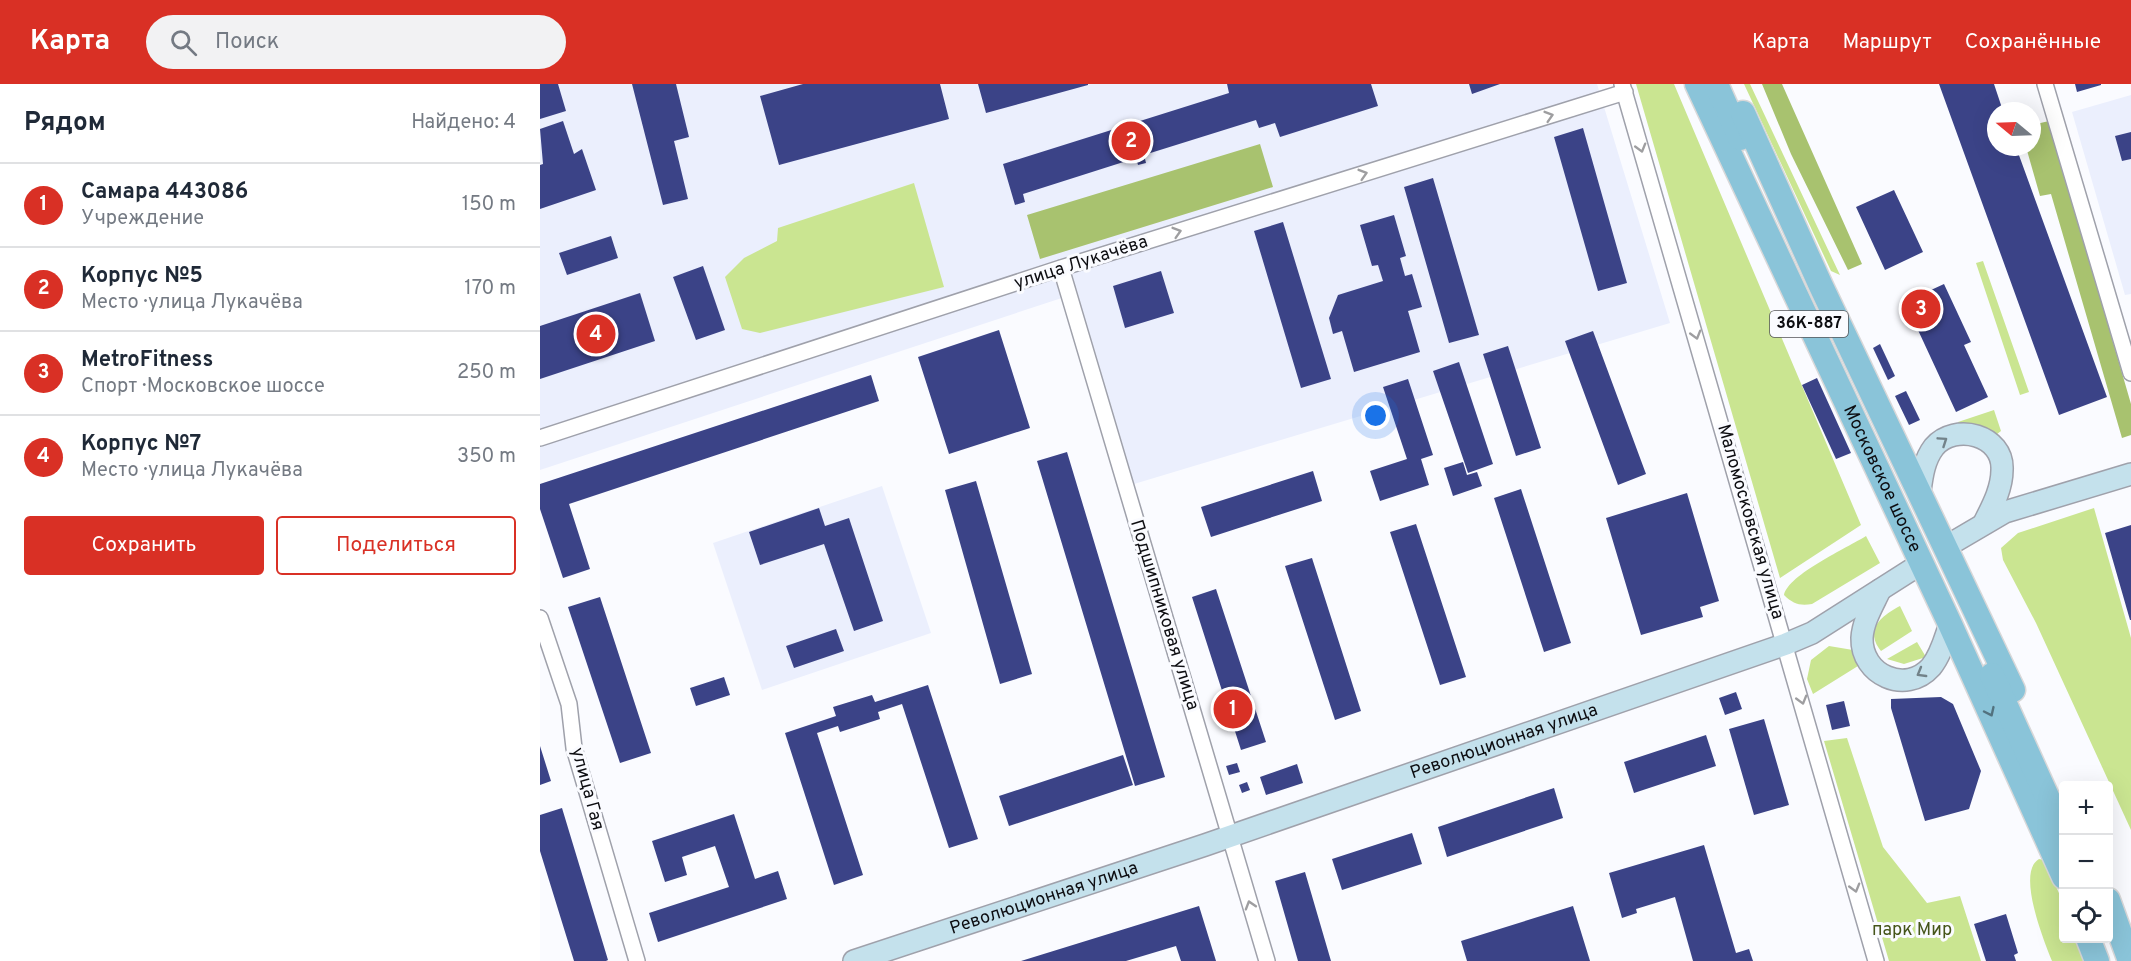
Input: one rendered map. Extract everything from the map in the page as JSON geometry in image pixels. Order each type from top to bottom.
[{"type":"main road","name":"Московское шоссе","points":[[1697,84],[1935,554],[2059,789]]},
{"type":"main road","name":"Московское шоссе","points":[[1716,84],[1807,285],[1918,502]]},
{"type":"main road","name":"Московское шоссе","points":[[1730,84],[1918,502],[1935,554],[1950,624],[2059,866]]},
{"type":"main road","points":[[1918,502],[1925,463],[1937,444],[1953,434],[1981,437],[1992,444],[2000,456],[2002,468],[1995,499],[1984,523]]},
{"type":"main road","name":"Революционная улица","points":[[854,961],[1230,836],[1786,644],[1812,633],[1984,523],[2030,502],[2131,474]]},
{"type":"main road","name":"Московское шоссе","points":[[1935,554],[2059,823]]},
{"type":"main road","points":[[1880,590],[1868,614],[1862,640],[1869,664],[1884,676],[1908,680],[1929,669],[1938,656],[1950,624],[1956,599]]},
{"type":"main road","points":[[2113,912],[2130,961]]},
{"type":"main road","points":[[2090,943],[2097,961]]},
{"type":"main road","points":[[2109,943],[2116,961]]},
{"type":"street","points":[[2045,84],[2131,373]]},
{"type":"street","name":"улица Лукачёва","points":[[540,438],[1623,88]]},
{"type":"street","name":"Маломосковская улица","points":[[1623,88],[1876,961]]},
{"type":"street","name":"Подшипниковая улица","points":[[1061,268],[1267,961]]},
{"type":"street","name":"улица Гая","points":[[540,618],[569,704],[574,748],[636,961]]},
{"type":"shaded area","points":[[540,84],[1597,84],[1670,323],[1134,484],[1077,293],[540,470]]},
{"type":"shaded area","points":[[2131,95],[2131,294],[2125,295],[2072,112]]},
{"type":"shaded area","points":[[882,486],[931,633],[762,690],[713,543]]},
{"type":"green space","points":[[1636,84],[1674,84],[1861,525],[1780,578]]},
{"type":"green space","points":[[1744,84],[1750,84],[1840,275],[1831,271]]},
{"type":"green space","points":[[1762,84],[1782,84],[1862,264],[1848,270],[1791,154]]},
{"type":"green space","points":[[2049,121],[2131,404],[2131,435],[2122,438],[2051,194],[2040,196],[2029,156],[2041,156],[2041,123]]},
{"type":"green space","points":[[1260,144],[1273,187],[1040,259],[1027,215]]},
{"type":"green space","points":[[914,183],[944,287],[760,333],[742,329],[725,277],[744,258],[777,241],[778,228]]},
{"type":"green space","points":[[1983,261],[2029,392],[2020,395],[1976,263]]},
{"type":"green space","points":[[1994,410],[2001,431],[1992,438],[1961,428],[1958,422]]},
{"type":"green space","points":[[2094,508],[2131,638],[2131,830],[2113,791],[2113,781],[2109,781],[2036,623],[2003,560],[2001,548],[2018,533]]},
{"type":"green space","points":[[1866,536],[1880,563],[1812,604],[1797,604],[1784,595],[1788,587],[1807,570]]},
{"type":"green space","points":[[1900,606],[1912,631],[1881,651],[1874,637],[1877,624]]},
{"type":"green space","points":[[1917,642],[1926,657],[1904,664],[1887,659]]},
{"type":"green space","points":[[1829,646],[1853,650],[1866,661],[1813,694],[1807,679],[1811,660]]},
{"type":"green space","name":"парк Мир","points":[[1847,738],[1883,847],[1927,903],[1960,896],[1981,961],[1889,961],[1824,741]]},
{"type":"green space","points":[[2039,859],[2044,860],[2059,893],[2059,943],[2079,943],[2085,961],[2052,961],[2038,923],[2031,892],[2030,878],[2033,866]]},
{"type":"building","points":[[540,84],[558,84],[566,111],[540,119]]},
{"type":"building","points":[[632,84],[676,84],[689,137],[674,141],[688,199],[663,205]]},
{"type":"building","points":[[803,84],[940,84],[949,119],[779,165],[760,96]]},
{"type":"building","points":[[978,84],[1088,84],[1088,85],[986,113]]},
{"type":"building","points":[[1227,84],[1371,84],[1378,106],[1280,137],[1275,123],[1259,128],[1256,120],[1144,155],[1146,163],[1138,165],[1136,158],[1023,194],[1025,202],[1015,205],[1003,164],[1229,93]]},
{"type":"building","points":[[1469,84],[1500,84],[1472,94]]},
{"type":"building","points":[[1939,84],[1994,84],[2000,102],[1987,102],[1987,156],[2019,156],[2107,397],[2059,415]]},
{"type":"building","points":[[2075,84],[2101,84],[2101,85],[2077,92]]},
{"type":"building","points":[[563,121],[574,154],[582,149],[596,190],[540,209],[540,165],[543,164],[540,129]]},
{"type":"building","points":[[1583,128],[1627,283],[1598,291],[1554,137]]},
{"type":"building","points":[[2131,132],[2131,159],[2122,161],[2115,136]]},
{"type":"building","points":[[1433,178],[1479,335],[1449,343],[1404,187]]},
{"type":"building","points":[[1894,190],[1923,252],[1885,270],[1856,207]]},
{"type":"building","points":[[1394,215],[1406,256],[1400,258],[1405,276],[1412,274],[1422,307],[1408,311],[1420,352],[1354,372],[1342,331],[1333,334],[1329,318],[1338,295],[1383,281],[1378,265],[1372,266],[1360,225]]},
{"type":"building","points":[[1283,222],[1331,379],[1301,388],[1254,231]]},
{"type":"building","points":[[611,236],[618,258],[567,275],[559,253]]},
{"type":"building","points":[[703,266],[725,330],[696,340],[673,277]]},
{"type":"building","points":[[1161,271],[1174,313],[1125,328],[1113,286]]},
{"type":"building","points":[[1944,284],[1971,342],[1964,345],[1988,397],[1956,412],[1905,302]]},
{"type":"building","points":[[640,293],[655,341],[540,379],[540,326]]},
{"type":"building","points":[[999,330],[1030,428],[949,454],[918,357]]},
{"type":"building","points":[[1593,331],[1646,474],[1618,485],[1565,341]]},
{"type":"building","points":[[1880,344],[1895,376],[1888,380],[1873,348]]},
{"type":"building","points":[[1508,346],[1541,448],[1516,456],[1483,354]]},
{"type":"building","points":[[1459,362],[1493,464],[1468,473],[1433,371]]},
{"type":"building","points":[[871,375],[879,401],[569,504],[590,569],[563,578],[540,509],[540,484]]},
{"type":"building","points":[[1817,378],[1851,453],[1836,459],[1802,385]]},
{"type":"building","points":[[1408,379],[1433,455],[1421,459],[1429,485],[1380,501],[1370,471],[1407,459],[1383,387]]},
{"type":"building","points":[[1906,391],[1920,420],[1909,425],[1895,396]]},
{"type":"building","points":[[1067,452],[1165,777],[1135,786],[1037,461]]},
{"type":"building","points":[[1463,462],[1467,475],[1477,472],[1482,486],[1453,496],[1444,468]]},
{"type":"building","points":[[1313,471],[1322,501],[1211,537],[1201,507]]},
{"type":"building","points":[[976,481],[1032,674],[1000,684],[945,490]]},
{"type":"building","points":[[1521,489],[1571,643],[1544,652],[1494,498]]},
{"type":"building","points":[[1687,493],[1719,601],[1700,607],[1703,617],[1641,635],[1606,518]]},
{"type":"building","points":[[819,508],[825,526],[849,518],[883,621],[854,631],[824,544],[760,565],[749,532]]},
{"type":"building","points":[[1416,524],[1466,677],[1440,685],[1390,532]]},
{"type":"building","points":[[2131,525],[2131,620],[2130,620],[2105,533]]},
{"type":"building","points":[[1312,558],[1361,711],[1335,720],[1285,566]]},
{"type":"building","points":[[1216,589],[1266,742],[1241,750],[1192,597]]},
{"type":"building","points":[[600,597],[651,753],[620,763],[568,607]]},
{"type":"building","points":[[836,629],[844,651],[794,668],[786,646]]},
{"type":"building","points":[[724,677],[730,695],[696,706],[690,688]]},
{"type":"building","points":[[928,685],[978,839],[949,848],[902,704],[878,712],[880,719],[840,732],[838,726],[817,733],[863,875],[834,885],[785,733],[836,716],[833,707],[872,695],[875,702]]},
{"type":"building","points":[[1736,692],[1742,709],[1725,715],[1719,698]]},
{"type":"building","points":[[1941,697],[1953,704],[1981,771],[1969,809],[1925,821],[1891,708],[1891,699]]},
{"type":"building","points":[[1844,701],[1850,726],[1832,730],[1826,705]]},
{"type":"building","points":[[1764,719],[1789,805],[1754,815],[1729,729]]},
{"type":"building","points":[[1706,735],[1716,766],[1634,793],[1624,762]]},
{"type":"building","points":[[540,746],[551,781],[540,785]]},
{"type":"building","points":[[1123,755],[1133,785],[1009,826],[999,796]]},
{"type":"building","points":[[1237,763],[1240,772],[1229,775],[1226,766]]},
{"type":"building","points":[[1297,764],[1303,783],[1266,795],[1260,777]]},
{"type":"building","points":[[1247,782],[1250,790],[1242,793],[1239,785]]},
{"type":"building","points":[[1554,788],[1563,818],[1447,857],[1438,827]]},
{"type":"building","points":[[562,808],[608,960],[606,961],[574,961],[540,851],[540,815]]},
{"type":"building","points":[[734,814],[755,879],[778,871],[787,899],[658,942],[649,913],[729,887],[715,846],[682,857],[687,875],[665,882],[652,841]]},
{"type":"building","points":[[1412,833],[1422,864],[1342,890],[1332,859]]},
{"type":"building","points":[[1704,845],[1736,953],[1749,949],[1753,961],[1693,961],[1675,897],[1636,909],[1637,913],[1622,918],[1609,873]]},
{"type":"building","points":[[1305,872],[1331,961],[1298,961],[1275,881]]},
{"type":"building","points":[[1199,906],[1216,961],[1181,961],[1176,946],[1126,961],[1021,961]]},
{"type":"building","points":[[1573,906],[1590,961],[1467,961],[1461,941]]},
{"type":"building","points":[[2006,914],[2018,953],[2014,955],[2016,961],[1986,961],[1974,924]]},
{"type":"place","name":"Корпус №5","points":[[1131,141]]},
{"type":"place","name":"MetroFitness","points":[[1921,309]]},
{"type":"place","name":"Корпус №7","points":[[596,334]]},
{"type":"place","name":"Самара 443086","points":[[1233,709]]}]
